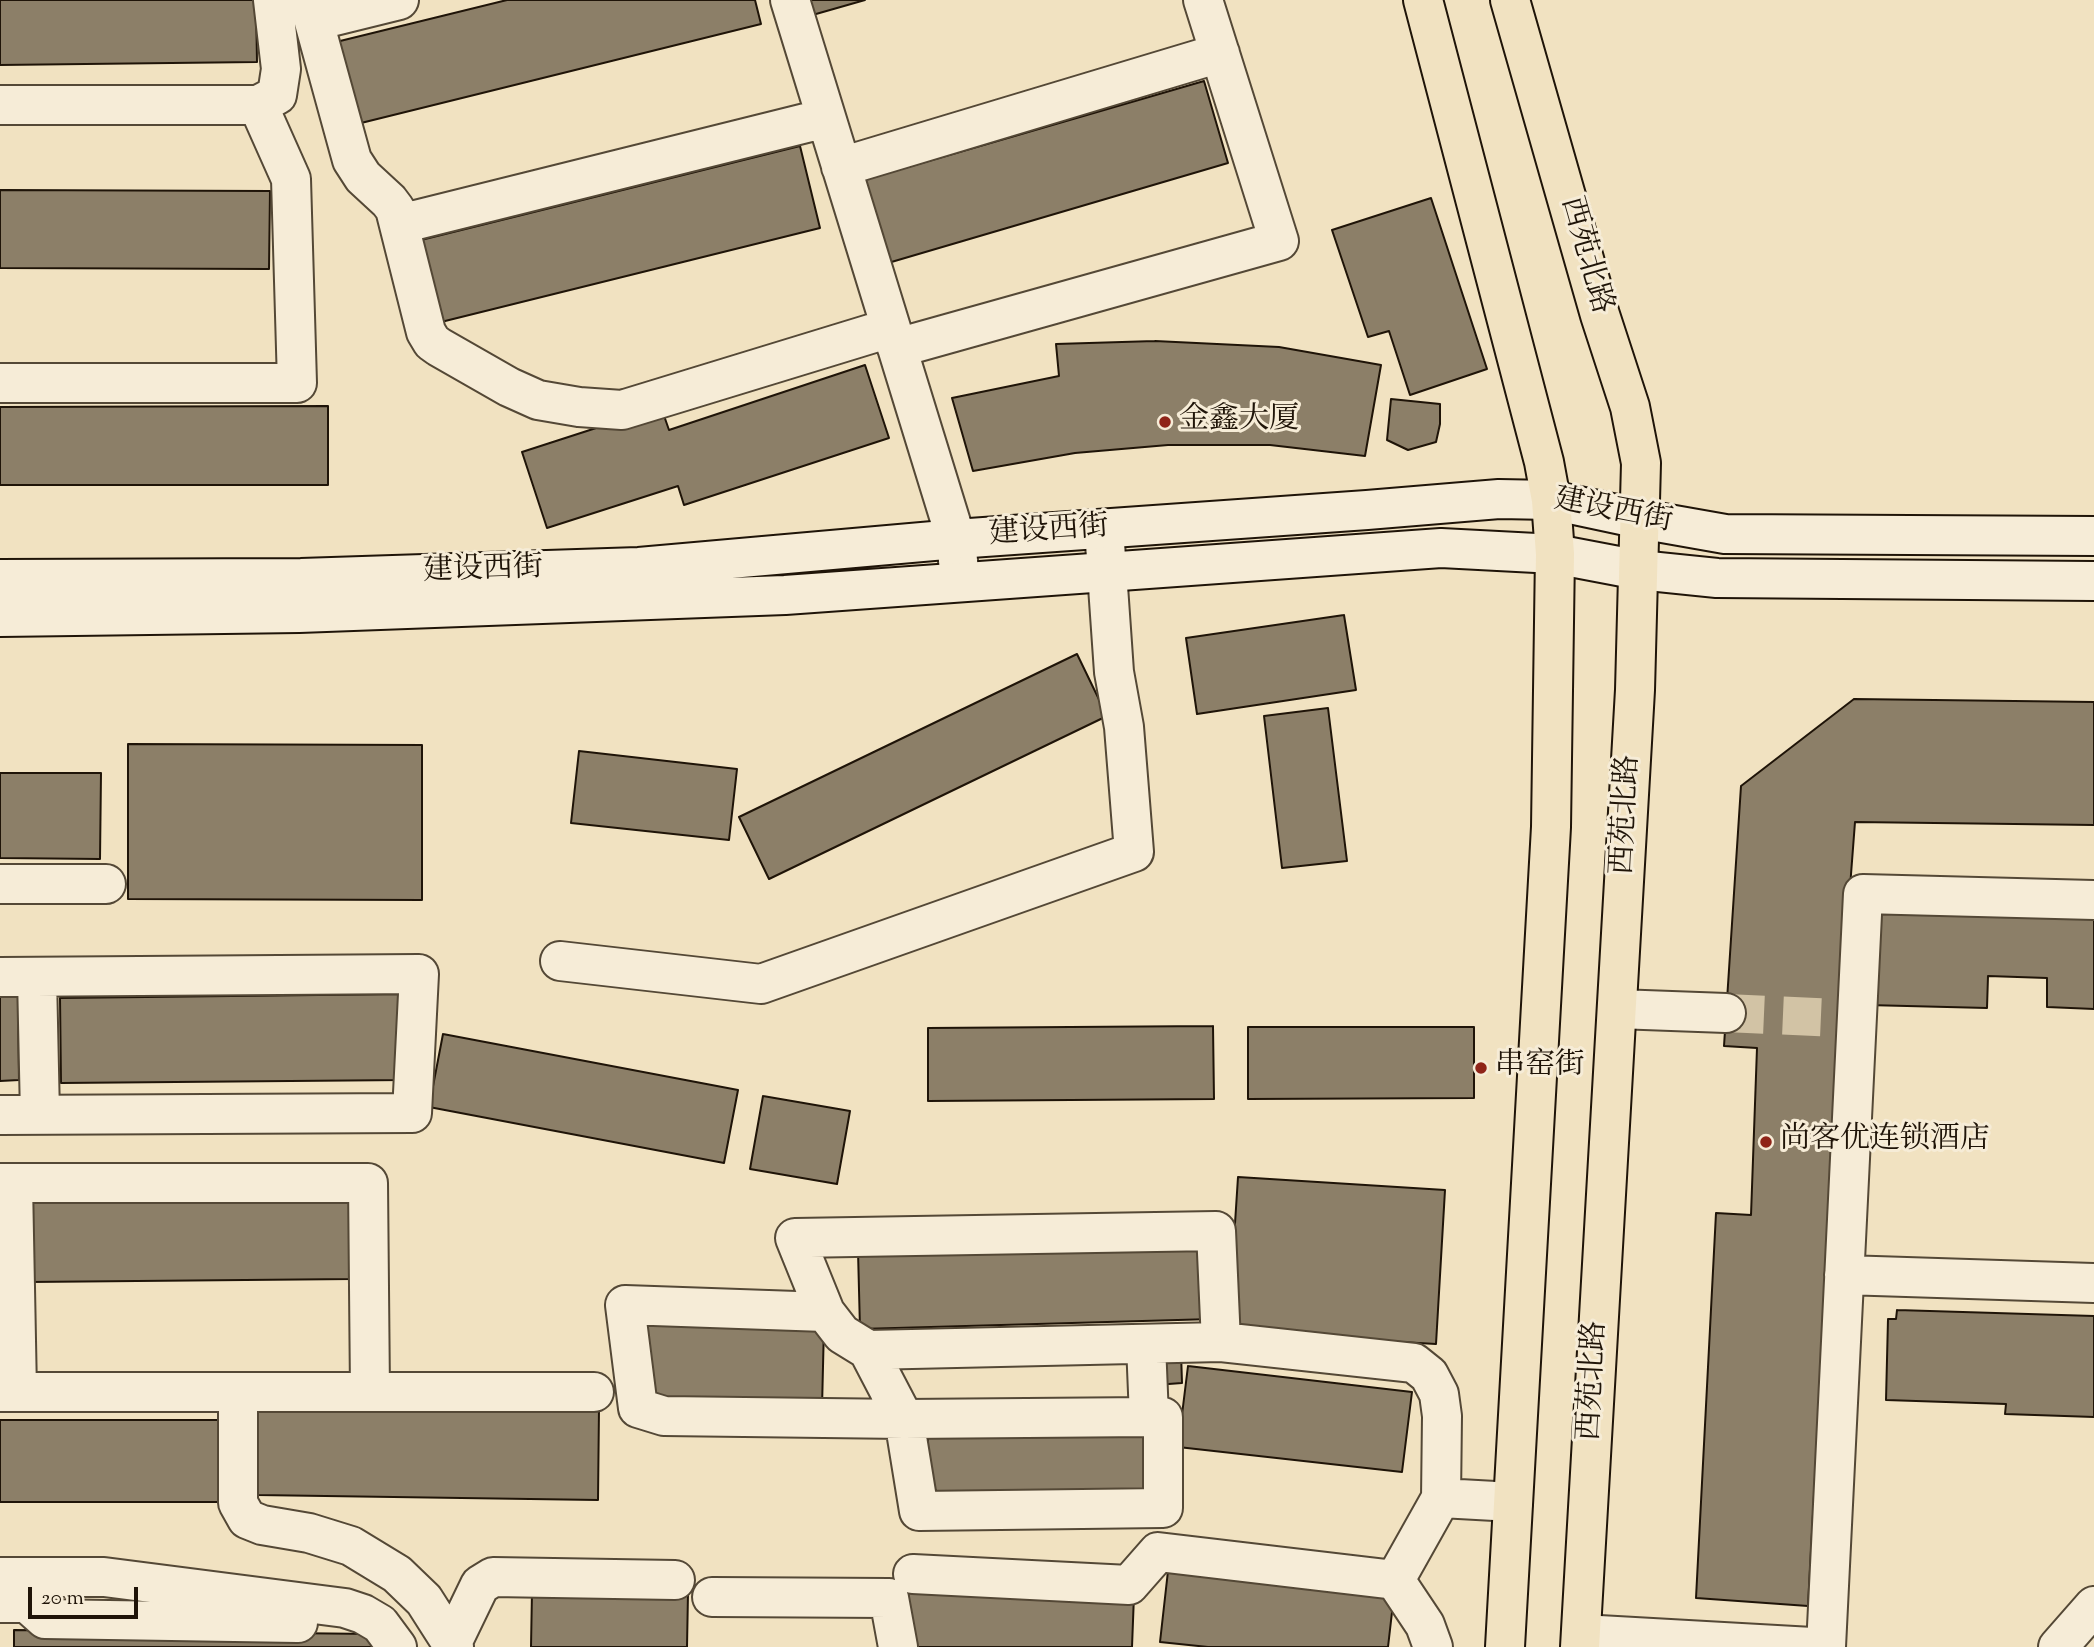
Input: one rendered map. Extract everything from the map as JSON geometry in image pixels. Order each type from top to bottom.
[{"type":"main road","points":[[1423,0],[1544,462],[1551,500],[1555,554],[1551,828],[1505,1647]]},
{"type":"main road","name":"西苑北路","points":[[1510,0],[1600,315],[1630,407],[1641,463],[1635,690],[1580,1640]]},
{"type":"street","points":[[0,105],[258,105],[277,95],[281,69],[273,0]]},
{"type":"street","points":[[399,0],[311,11],[352,160],[363,177],[389,201],[400,224],[426,332],[432,342],[509,387],[538,400],[579,407],[622,410],[1279,241],[1203,0]]},
{"type":"street","points":[[790,0],[956,539],[960,582]]},
{"type":"street","points":[[841,167],[1220,53]]},
{"type":"street","points":[[0,383],[297,383],[291,179],[258,105]]},
{"type":"street","points":[[400,224],[826,118]]},
{"type":"street","name":"建设西街","points":[[0,579],[301,578],[639,567],[956,539],[1499,499],[1551,500],[1725,534],[2094,536]]},
{"type":"street","points":[[561,961],[761,984],[1134,852],[1125,739],[1114,672],[1104,529]]},
{"type":"street","name":"建设西街","points":[[0,617],[354,611],[785,595],[1441,548],[1555,554],[1639,570],[1717,578],[2094,580]]},
{"type":"street","points":[[0,884],[106,884]]},
{"type":"street","points":[[1826,1647],[1844,1275],[1848,1018],[1863,894],[2094,900]]},
{"type":"street","points":[[0,977],[419,974],[412,1113],[0,1115]]},
{"type":"street","points":[[37,977],[40,1115]]},
{"type":"street","points":[[1617,1009],[1726,1013]]},
{"type":"street","points":[[370,1392],[368,1183],[6,1183],[9,1392],[237,1392],[370,1392],[594,1392]]},
{"type":"street","points":[[825,1311],[625,1306],[638,1408],[664,1416],[904,1419],[1163,1417],[1164,1508],[919,1511],[904,1419],[868,1350],[842,1334],[825,1311],[795,1238],[1216,1231],[1222,1353]]},
{"type":"street","points":[[1844,1275],[2094,1283]]},
{"type":"street","points":[[868,1350],[1146,1344],[1222,1353],[1414,1363],[1429,1375],[1437,1389],[1442,1416],[1441,1498],[1395,1580]]},
{"type":"street","points":[[1146,1344],[1149,1417]]},
{"type":"street","points":[[237,1392],[238,1503],[247,1519],[351,1546],[397,1574],[424,1600],[453,1645]]},
{"type":"street","points":[[1441,1498],[1513,1503]]},
{"type":"street","points":[[913,1574],[1129,1585],[1158,1552],[1395,1580]]},
{"type":"street","points":[[0,1577],[104,1577],[345,1608],[380,1624],[397,1647]]},
{"type":"street","points":[[453,1645],[480,1585],[493,1577],[675,1580]]},
{"type":"street","points":[[1395,1580],[1424,1625],[1433,1647]]},
{"type":"street","points":[[712,1597],[888,1598],[898,1647]]},
{"type":"street","points":[[0,1603],[27,1603],[45,1619],[298,1623]]},
{"type":"street","points":[[2058,1647],[2094,1606]]},
{"type":"street","points":[[1580,1640],[1812,1647]]},
{"type":"building","points":[[0,0],[256,0],[257,62],[0,65]]},
{"type":"building","points":[[507,0],[755,0],[761,24],[357,124],[336,42]]},
{"type":"building","points":[[804,0],[865,0],[809,16]]},
{"type":"building","points":[[1204,81],[1228,163],[888,263],[863,180]]},
{"type":"building","points":[[800,146],[820,228],[433,324],[413,242]]},
{"type":"building","points":[[0,190],[270,191],[269,269],[0,268]]},
{"type":"building","points":[[1431,198],[1487,369],[1410,395],[1389,331],[1368,337],[1332,230]]},
{"type":"building","name":"金鑫大厦","points":[[1155,341],[1279,347],[1381,365],[1365,456],[1270,445],[1168,445],[1075,453],[973,471],[952,398],[1059,376],[1056,344]]},
{"type":"building","points":[[865,365],[889,438],[684,505],[678,486],[547,528],[522,452],[661,407],[669,430]]},
{"type":"building","points":[[1391,399],[1440,404],[1436,442],[1408,450],[1387,440]]},
{"type":"building","points":[[328,406],[328,485],[0,485],[0,407]]},
{"type":"building","points":[[1344,615],[1356,690],[1197,714],[1186,638]]},
{"type":"building","points":[[1077,654],[1107,716],[769,879],[739,817]]},
{"type":"building","points":[[1854,699],[2094,702],[2094,825],[1855,822],[1840,1018],[1808,1606],[1696,1598],[1716,1213],[1751,1215],[1757,1048],[1724,1046],[1741,786]]},
{"type":"building","points":[[1328,708],[1347,861],[1282,868],[1264,716]]},
{"type":"building","points":[[128,744],[422,745],[422,900],[128,899]]},
{"type":"building","points":[[579,751],[737,769],[729,840],[571,823]]},
{"type":"building","points":[[0,773],[101,773],[100,859],[0,858]]},
{"type":"building","points":[[1870,913],[2094,919],[2094,1009],[2047,1007],[2047,978],[1988,976],[1987,1008],[1867,1005]]},
{"type":"building","points":[[404,994],[405,1080],[61,1083],[60,998]]},
{"type":"building","points":[[0,995],[18,995],[19,1080],[0,1081]]},
{"type":"building","points":[[1213,1026],[1214,1099],[928,1101],[928,1028]]},
{"type":"building","points":[[1248,1027],[1474,1027],[1474,1098],[1248,1099]]},
{"type":"building","points":[[443,1034],[738,1090],[724,1163],[429,1107]]},
{"type":"building","points":[[763,1096],[850,1111],[837,1184],[750,1169]]},
{"type":"building","points":[[1238,1177],[1445,1190],[1436,1344],[1228,1332]]},
{"type":"building","points":[[353,1194],[353,1279],[29,1282],[29,1197]]},
{"type":"building","points":[[1212,1241],[1213,1319],[860,1329],[858,1251]]},
{"type":"building","points":[[1897,1310],[2094,1316],[2094,1417],[2005,1414],[2006,1404],[1886,1400],[1888,1319],[1896,1319]]},
{"type":"building","points":[[648,1320],[824,1325],[822,1408],[646,1403]]},
{"type":"building","points":[[1181,1352],[1182,1383],[1155,1385],[1153,1353]]},
{"type":"building","points":[[1188,1366],[1412,1392],[1402,1472],[1178,1447]]},
{"type":"building","points":[[258,1403],[599,1408],[598,1500],[257,1495]]},
{"type":"building","points":[[0,1420],[219,1420],[219,1502],[0,1502]]},
{"type":"building","points":[[928,1423],[1157,1423],[1157,1500],[928,1501]]},
{"type":"building","points":[[1169,1562],[1395,1586],[1388,1647],[1208,1647],[1160,1642]]},
{"type":"building","points":[[909,1584],[1134,1595],[1132,1647],[906,1647]]},
{"type":"building","points":[[532,1591],[688,1593],[687,1647],[531,1647]]},
{"type":"building","points":[[14,1630],[375,1634],[375,1647],[14,1647]]},
{"type":"tunnel","points":[[1726,1013],[1840,1018]]},
{"type":"place","name":"金鑫大厦","points":[[1165,422]]},
{"type":"place","name":"串窑街","points":[[1481,1068]]},
{"type":"place","name":"尚客优连锁酒店","points":[[1766,1142]]}]
